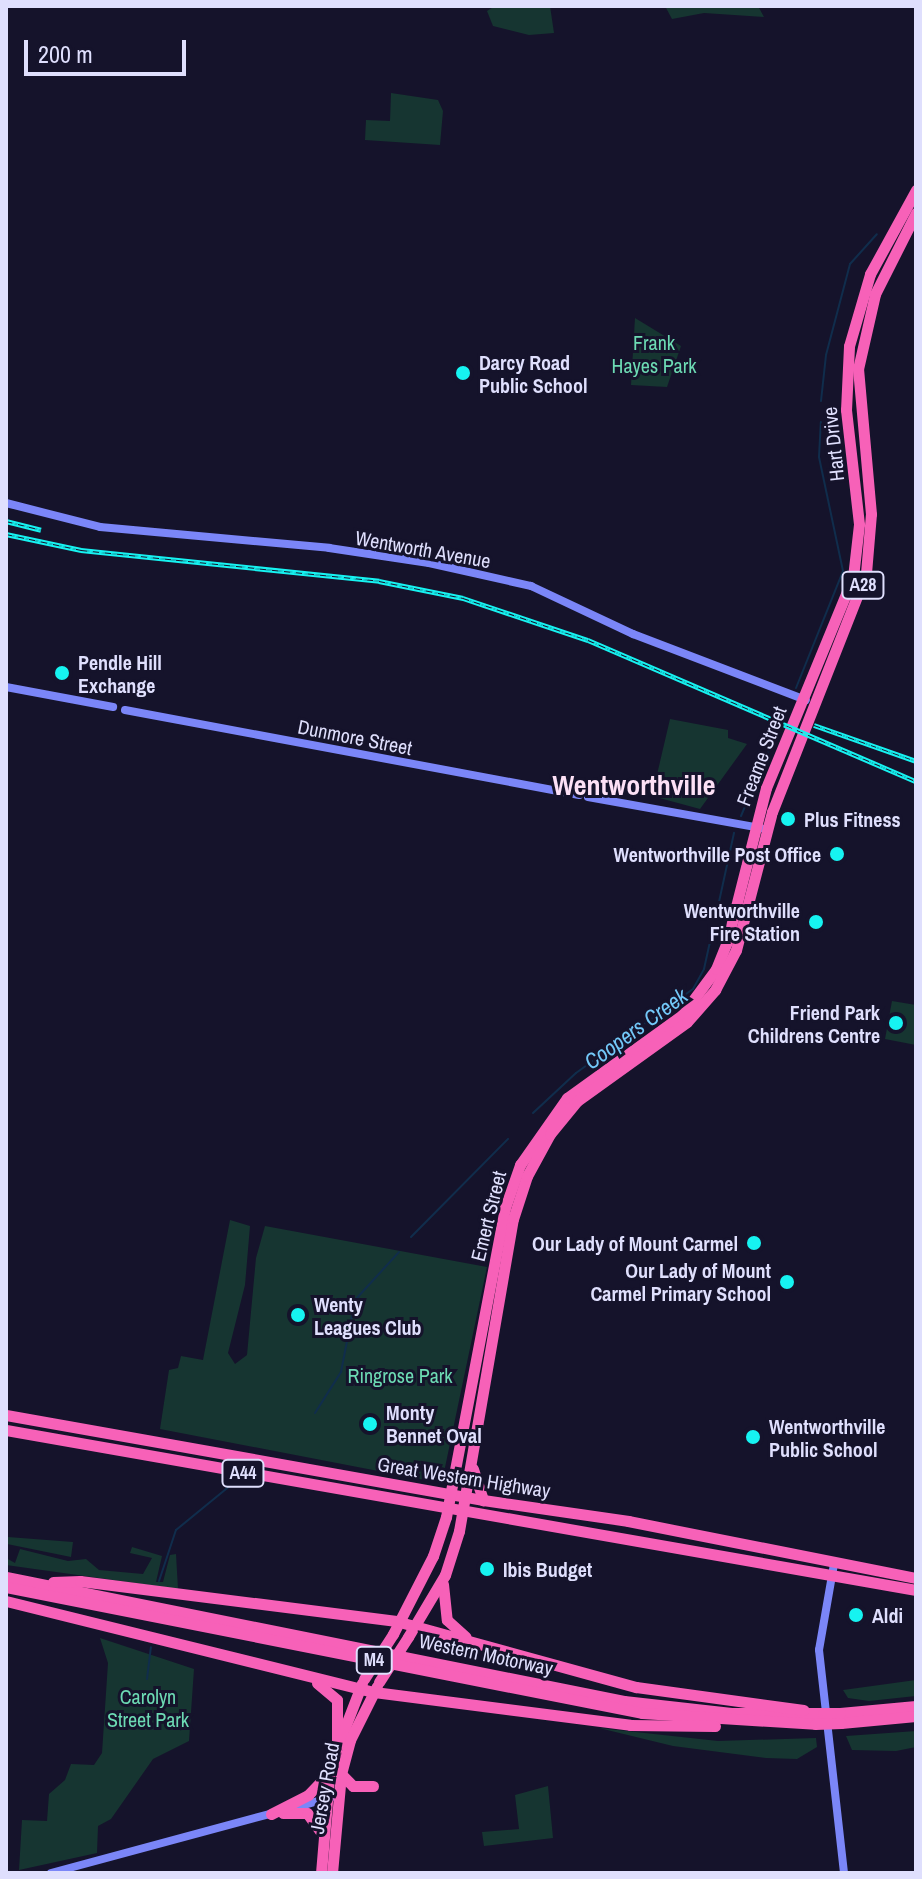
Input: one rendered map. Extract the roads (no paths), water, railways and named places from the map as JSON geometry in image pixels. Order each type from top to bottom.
[{"type":"highway","name":"Hart Drive","points":[[809,701],[848,594],[857,549],[846,410],[853,325],[875,263],[916,190]]},
{"type":"highway","name":"Hart Drive","points":[[809,701],[856,606],[868,561],[871,514],[858,395],[867,318],[883,273],[916,213]]},
{"type":"highway","name":"Freame Street","points":[[760,828],[809,701]]},
{"type":"highway","name":"Emert Street","points":[[466,1497],[513,1219],[527,1176],[550,1134],[577,1101],[673,1034],[715,990],[736,950],[760,828]]},
{"type":"highway","name":"Emert Street","points":[[448,1509],[505,1208],[520,1165],[567,1098],[668,1027],[706,985],[727,942],[760,828]]},
{"type":"highway","name":"Great Western Highway","points":[[6,1415],[451,1495],[628,1521],[916,1578]]},
{"type":"highway","name":"Great Western Highway","points":[[6,1430],[916,1590]]},
{"type":"highway","points":[[471,1464],[483,1500]]},
{"type":"highway","points":[[405,1487],[443,1485],[454,1477]]},
{"type":"highway","name":"Jersey Road","points":[[332,1873],[341,1774],[376,1687],[445,1575],[466,1497]]},
{"type":"highway","points":[[429,1505],[437,1524],[433,1556]]},
{"type":"highway","name":"Jersey Road","points":[[321,1873],[324,1800],[337,1740],[361,1684],[401,1622],[433,1556],[448,1509]]},
{"type":"highway","points":[[459,1531],[470,1522],[501,1517]]},
{"type":"highway","points":[[445,1575],[441,1596],[447,1620],[468,1638],[492,1647]]},
{"type":"highway","name":"Western Motorway","points":[[6,1577],[624,1701],[731,1713],[841,1718],[916,1716]]},
{"type":"highway","points":[[37,1583],[80,1581],[401,1622],[647,1689],[817,1716]]},
{"type":"highway","name":"Western Motorway","points":[[6,1587],[617,1709],[744,1723],[817,1716]]},
{"type":"highway","points":[[6,1601],[318,1683],[337,1700],[337,1740]]},
{"type":"highway","points":[[21,1605],[376,1687],[675,1729],[744,1723]]},
{"type":"highway","name":"Western Motorway","points":[[841,1718],[916,1706]]},
{"type":"highway","points":[[271,1814],[308,1795],[328,1773]]},
{"type":"highway","points":[[341,1774],[353,1786],[373,1786]]},
{"type":"highway","points":[[271,1814],[307,1813],[321,1831]]},
{"type":"main road","name":"Wentworth Avenue","points":[[6,503],[100,527],[317,547],[514,582],[562,596],[633,634],[809,701]]},
{"type":"main road","name":"Dunmore Street","points":[[6,687],[113,707],[116,715],[125,710],[760,828]]},
{"type":"main road","points":[[834,1564],[819,1650],[844,1873]]},
{"type":"main road","points":[[51,1873],[337,1796]]},
{"type":"waterway","name":"Coopers Creek","points":[[821,401],[826,355],[850,264],[877,234]]},
{"type":"waterway","name":"Coopers Creek","points":[[796,688],[843,571],[819,457],[821,422]]},
{"type":"waterway","name":"Coopers Creek","points":[[741,816],[777,731]]},
{"type":"waterway","name":"Coopers Creek","points":[[717,911],[734,833]]},
{"type":"waterway","name":"Coopers Creek","points":[[533,1113],[576,1073],[693,989],[704,969],[713,928]]},
{"type":"waterway","name":"Coopers Creek","points":[[411,1237],[508,1139]]},
{"type":"waterway","name":"Coopers Creek","points":[[315,1413],[341,1372],[355,1300],[399,1252]]},
{"type":"waterway","name":"Coopers Creek","points":[[159,1581],[176,1530],[231,1485]]},
{"type":"waterway","name":"Coopers Creek","points":[[147,1679],[151,1647]]},
{"type":"railway","points":[[6,521],[41,530]]},
{"type":"railway","points":[[6,534],[81,550],[379,581],[463,598],[588,640],[916,781]]},
{"type":"railway","points":[[814,725],[916,761]]},
{"type":"place","name":"Darcy Road Public School","points":[[463,373]]},
{"type":"place","name":"Pendle Hill Exchange","points":[[62,673]]},
{"type":"place","name":"Plus Fitness","points":[[788,819]]},
{"type":"place","name":"Wentworthville Post Office","points":[[837,854]]},
{"type":"place","name":"Wentworthville Fire Station","points":[[816,922]]},
{"type":"place","name":"Friend Park Childrens Centre","points":[[896,1023]]},
{"type":"place","name":"Our Lady of Mount Carmel","points":[[754,1243]]},
{"type":"place","name":"Our Lady of Mount Carmel Primary School","points":[[787,1282]]},
{"type":"place","name":"Wenty Leagues Club","points":[[298,1315]]},
{"type":"place","name":"Monty Bennet Oval","points":[[370,1424]]},
{"type":"place","name":"Wentworthville Public School","points":[[753,1437]]},
{"type":"place","name":"Ibis Budget","points":[[487,1569]]},
{"type":"place","name":"Aldi","points":[[856,1615]]},
{"type":"district","name":"Wentworthville","points":[[634,785]]},
{"type":"park label","name":"Frank Hayes Park","points":[[654,354]]},
{"type":"park label","name":"Ringrose Park","points":[[400,1375]]},
{"type":"park label","name":"Carolyn Street Park","points":[[148,1708]]}]
